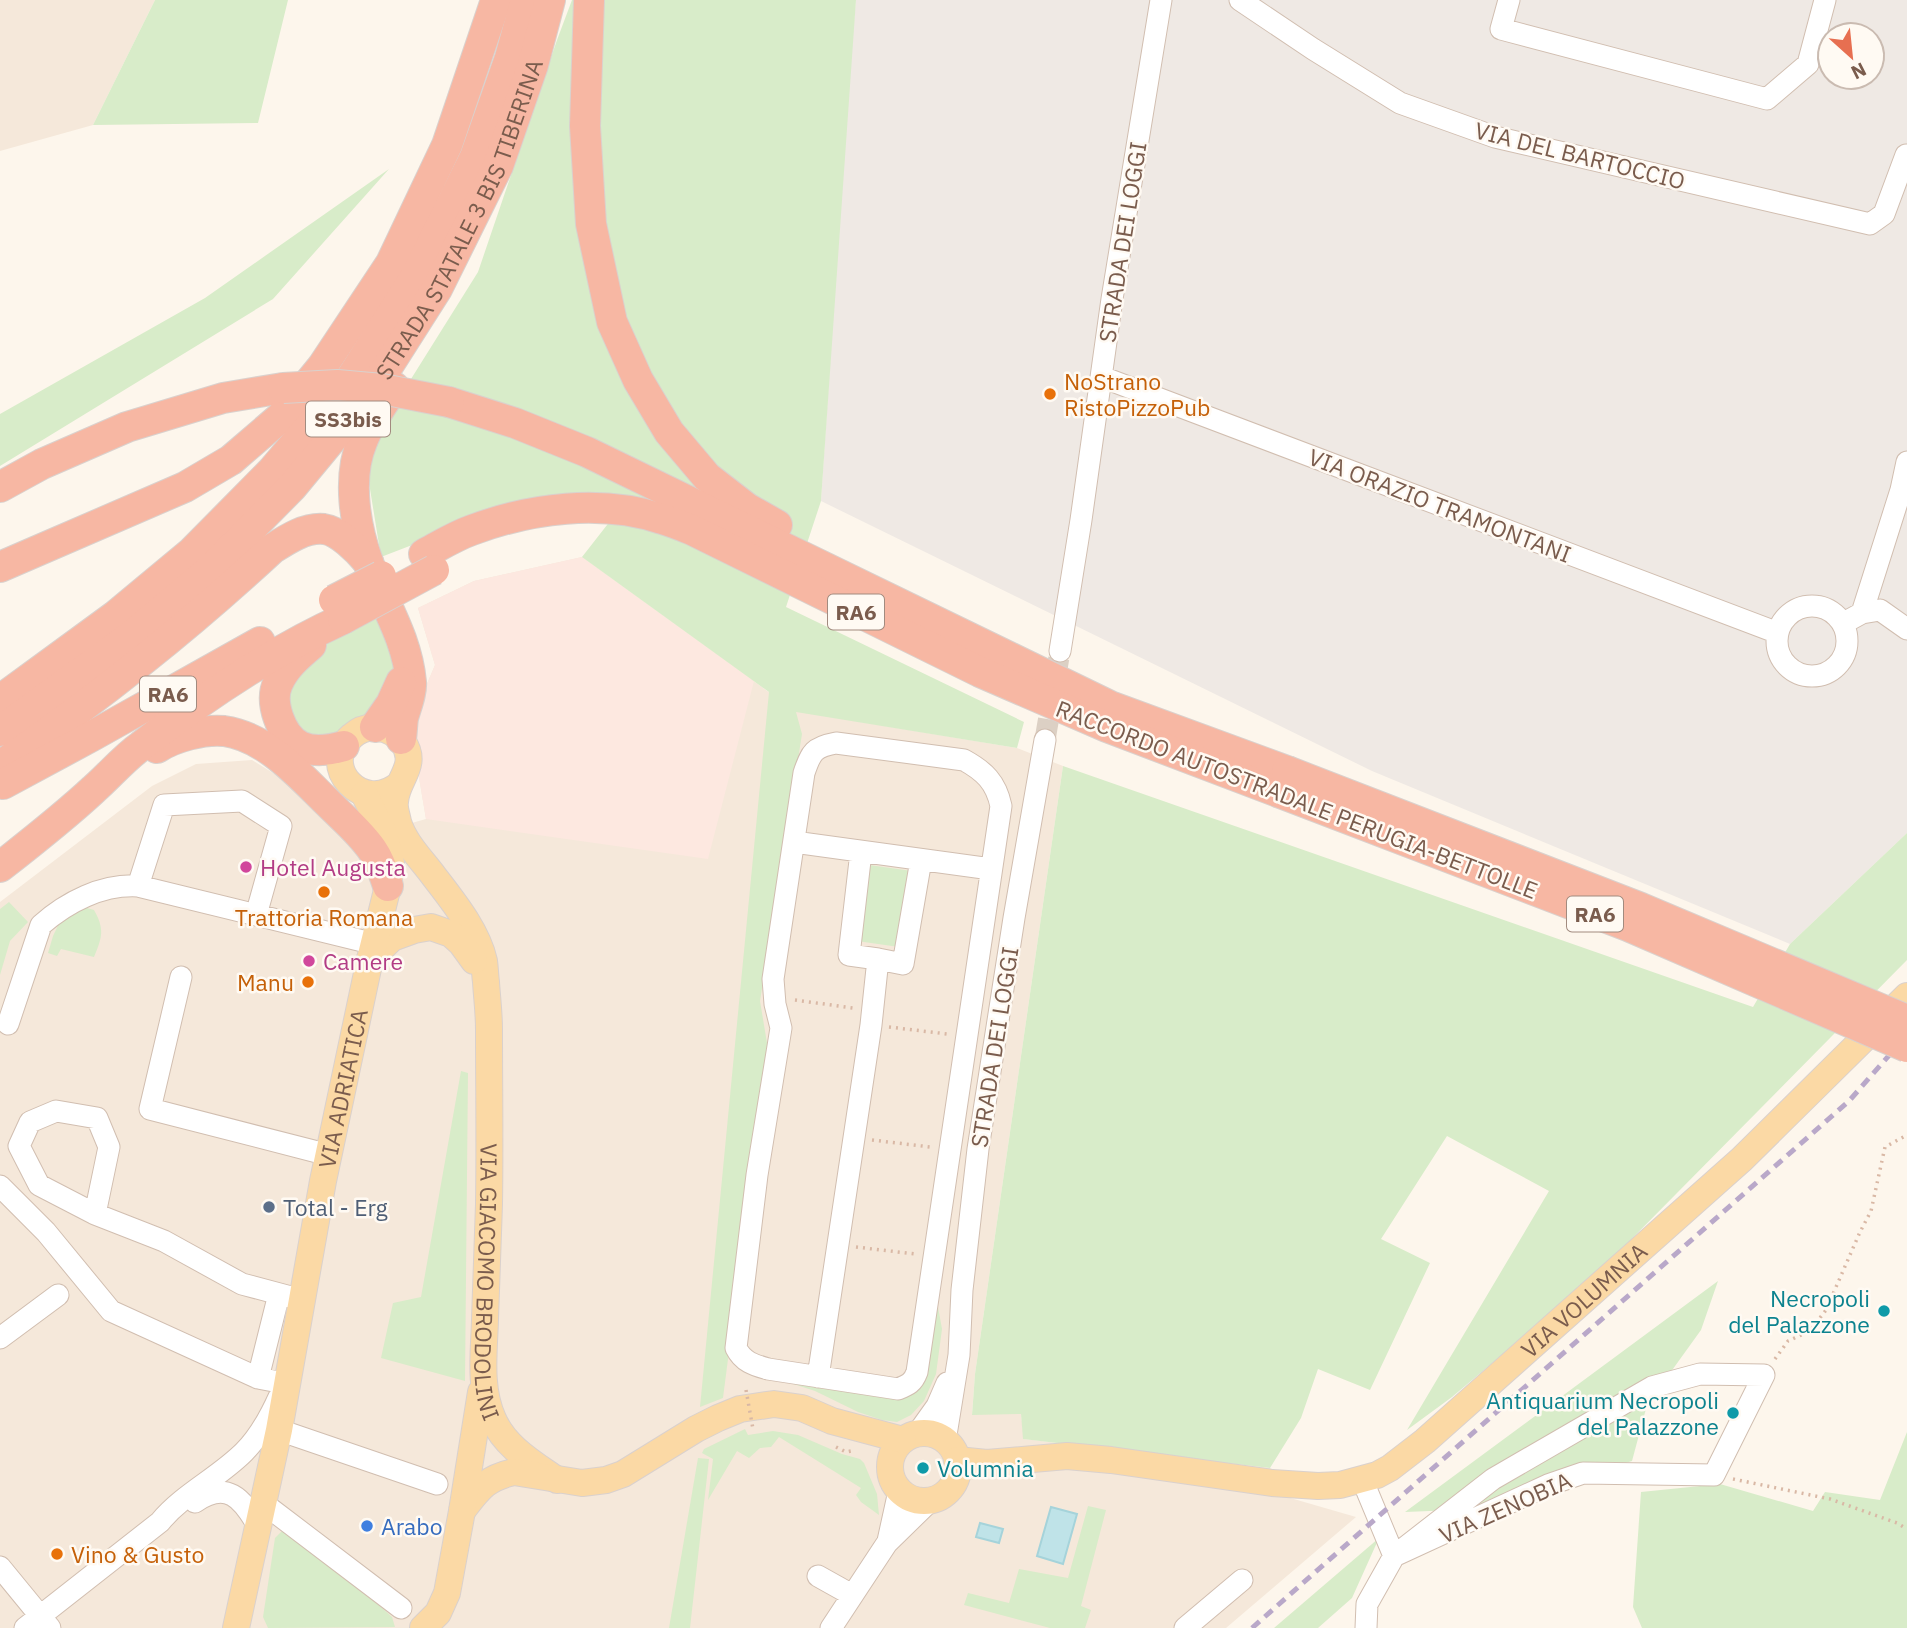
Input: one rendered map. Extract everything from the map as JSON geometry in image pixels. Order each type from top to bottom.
[{"type":"highway","points":[[0,567],[185,487],[230,460],[281,417],[322,367],[391,263],[447,145],[496,0]]},
{"type":"highway","name":"STRADA STATALE 3 BIS TIBERINA","points":[[0,700],[114,616],[192,552],[272,471],[351,378],[415,276],[475,157],[510,58],[526,0]]},
{"type":"highway","name":"STRADA STATALE 3 BIS TIBERINA","points":[[0,731],[130,637],[210,570],[292,487],[374,388],[437,289],[498,166],[533,65],[550,0]]},
{"type":"highway","points":[[589,0],[585,126],[590,212],[612,322],[638,380],[669,432],[707,477],[739,528]]},
{"type":"highway","points":[[388,733],[403,721],[412,685],[400,633],[368,562],[360,535],[354,489],[355,464],[362,441],[464,269],[498,166]]},
{"type":"highway","points":[[0,487],[42,464],[127,427],[223,398],[283,388],[337,386],[382,389],[449,402],[515,423],[587,452],[739,528]]},
{"type":"highway","name":"RA6","points":[[0,786],[429,562],[553,527],[582,524],[739,528],[1111,706],[1282,782],[1641,908],[1907,1020]]},
{"type":"highway","name":"RACCORDO AUTOSTRADALE PERUGIA-BETTOLLE","points":[[739,528],[980,672],[1107,727],[1282,782],[1907,1046]]},
{"type":"highway","points":[[0,766],[166,643],[272,549],[290,537],[324,529],[356,547],[368,562]]},
{"type":"highway","points":[[339,609],[294,659],[278,683],[274,697],[278,716],[287,735],[299,746],[316,751],[344,746]]},
{"type":"highway","name":"RA6","points":[[95,788],[139,747],[269,657],[309,635],[339,609]]},
{"type":"highway","points":[[0,867],[95,788],[163,744],[192,734],[224,731],[254,741],[289,765],[362,837],[375,854],[388,886]]},
{"type":"main road","points":[[366,728],[388,733],[406,747],[408,767],[405,776],[400,784],[383,794],[364,794],[348,783],[343,775],[341,755],[344,746],[349,738],[366,728]]},
{"type":"main road","name":"VIA GIACOMO BRODOLINI","points":[[400,784],[395,802],[401,831],[461,913],[484,962],[489,1017],[489,1203],[483,1377],[492,1417],[506,1441],[557,1480]]},
{"type":"main road","name":"VIA ADRIATICA","points":[[236,1628],[279,1430],[288,1372],[290,1297],[329,1155],[388,886],[391,863],[388,848],[382,829],[364,794]]},
{"type":"main road","points":[[372,951],[392,938],[432,927],[451,934],[461,943],[485,981]]},
{"type":"main road","name":"VIA VOLUMNIA","points":[[951,1450],[987,1463],[1067,1456],[1318,1486],[1340,1485],[1377,1475],[1425,1441],[1742,1158],[1907,996]]},
{"type":"main road","points":[[424,1628],[455,1595],[463,1546],[463,1511],[483,1377]]},
{"type":"main road","points":[[463,1511],[482,1486],[489,1480],[506,1474],[514,1472],[582,1483],[606,1480],[623,1474],[696,1429],[740,1409],[775,1404],[802,1408],[832,1422],[882,1459],[894,1480],[913,1500],[940,1495],[956,1480],[958,1470],[951,1450],[937,1435],[927,1433],[910,1437],[832,1422]]},
{"type":"main road","points":[[894,1480],[892,1453],[910,1437]]},
{"type":"main road","name":"VIA VOLUMNIA","points":[[940,1495],[1038,1457]]},
{"type":"main road","points":[[244,1587],[247,1616],[253,1628]]},
{"type":"street","name":"STRADA DEI LOGGI","points":[[1060,651],[1082,520],[1112,299],[1161,0]]},
{"type":"street","name":"VIA DEL BARTOCCIO","points":[[1240,0],[1400,103],[1495,137],[1870,224],[1884,214],[1906,155]]},
{"type":"street","points":[[1509,0],[1501,29],[1767,99],[1808,64],[1825,0]]},
{"type":"street","name":"VIA ORAZIO TRAMONTANI","points":[[1102,377],[1778,633]]},
{"type":"street","points":[[1862,613],[1901,490],[1907,462]]},
{"type":"street","points":[[1801,607],[1825,608],[1835,614],[1842,623],[1847,643],[1839,662],[1831,669],[1822,674],[1801,674],[1784,662],[1779,653],[1778,633],[1791,613],[1801,607]]},
{"type":"street","points":[[1842,623],[1862,613],[1880,610],[1907,629]]},
{"type":"street","name":"STRADA DEI LOGGI","points":[[951,1450],[962,1290],[978,1149],[1045,740]]},
{"type":"street","points":[[836,743],[964,760],[978,768],[998,792],[1001,806],[991,869],[914,1381],[898,1389],[751,1364],[740,1356],[736,1348],[757,1175],[781,1028],[775,1004],[774,979],[804,773],[810,754],[822,745],[836,743]]},
{"type":"street","points":[[138,886],[164,805],[242,801],[281,826],[256,915]]},
{"type":"street","points":[[794,842],[991,869]]},
{"type":"street","points":[[860,852],[849,955],[903,964],[921,860]]},
{"type":"street","points":[[8,1024],[41,925],[53,914],[88,896],[124,886],[138,886],[256,915],[372,951]]},
{"type":"street","points":[[985,913],[1014,918]]},
{"type":"street","points":[[818,1377],[872,1018],[878,960]]},
{"type":"street","points":[[181,977],[150,1109],[329,1155]]},
{"type":"street","points":[[95,1214],[109,1147],[97,1118],[56,1111],[30,1122],[19,1146],[39,1185],[95,1214],[164,1241],[242,1284],[290,1297],[258,1378]]},
{"type":"street","points":[[0,1186],[46,1232],[111,1311],[258,1378],[288,1372]]},
{"type":"street","points":[[930,1284],[962,1290]]},
{"type":"street","points":[[0,1338],[58,1295]]},
{"type":"street","name":"STRADA DEI LOGGI","points":[[910,1437],[937,1406],[959,1355]]},
{"type":"street","points":[[0,1567],[38,1624],[160,1522],[171,1509],[243,1453],[258,1436],[279,1398],[288,1372]]},
{"type":"street","name":"VIA ZENOBIA","points":[[1366,1628],[1367,1604],[1394,1556],[1493,1479],[1652,1387],[1700,1374],[1764,1375]]},
{"type":"street","points":[[1714,1475],[1764,1375]]},
{"type":"street","points":[[279,1430],[436,1484]]},
{"type":"street","name":"VIA ZENOBIA","points":[[1394,1556],[1548,1485],[1583,1473],[1714,1475]]},
{"type":"street","points":[[1362,1479],[1394,1556]]},
{"type":"street","name":"VIA VOLUMNIA","points":[[887,1543],[894,1480]]},
{"type":"street","points":[[160,1522],[178,1514],[206,1494],[216,1491],[237,1498],[248,1508],[401,1608]]},
{"type":"street","name":"VIA VOLUMNIA","points":[[831,1628],[887,1543],[940,1495]]},
{"type":"street","points":[[818,1576],[852,1595]]},
{"type":"street","points":[[1185,1628],[1242,1580]]},
{"type":"path","points":[[792,999],[967,1037]]},
{"type":"path","points":[[1764,1375],[1788,1341],[1810,1331],[1826,1310],[1871,1211],[1885,1147],[1907,1135]]},
{"type":"path","points":[[854,1138],[950,1150]]},
{"type":"path","points":[[837,1245],[934,1256]]},
{"type":"path","points":[[746,1390],[753,1429]]},
{"type":"path","points":[[1714,1475],[1830,1499],[1907,1529]]},
{"type":"shaded area","points":[[0,0],[155,0],[93,125],[0,151]]},
{"type":"shaded area","points":[[856,0],[1907,0],[1907,833],[1790,944],[1372,771],[821,501]]},
{"type":"shaded area","points":[[582,557],[795,711],[1017,748],[1063,766],[975,1374],[972,1414],[1021,1414],[1024,1439],[1270,1468],[1280,1495],[1356,1517],[1226,1628],[0,1628],[0,902],[152,786],[196,764],[252,760],[372,834],[426,819],[410,724],[435,665],[418,608],[474,581]]},
{"type":"shaded area","points":[[582,557],[754,681],[708,859],[426,819],[410,724],[435,665],[418,608],[474,581]]},
{"type":"green space","points":[[155,0],[288,0],[258,123],[93,125]]},
{"type":"green space","points":[[572,0],[856,0],[821,501],[786,607],[1024,722],[1017,748],[796,712],[802,734],[760,1001],[768,1049],[723,1398],[700,1407],[769,692],[582,557],[625,502],[529,500],[381,557],[365,458],[478,272]]},
{"type":"green space","points":[[389,169],[273,299],[0,466],[0,414],[205,298]]},
{"type":"green space","points":[[379,616],[385,625],[395,673],[385,705],[330,736],[313,739],[295,727],[286,684],[300,661],[356,625]]},
{"type":"green space","points":[[1063,766],[1753,1007],[1790,944],[1907,833],[1907,960],[1595,1276],[1452,1397],[1407,1430],[1549,1191],[1447,1136],[1381,1239],[1430,1263],[1370,1390],[1318,1369],[1301,1418],[1270,1468],[1023,1439],[1021,1414],[972,1415],[975,1374]]},
{"type":"green space","points":[[869,865],[912,871],[899,947],[857,941]]},
{"type":"green space","points":[[9,902],[28,922],[10,941],[0,975],[0,909]]},
{"type":"green space","points":[[80,906],[94,910],[100,923],[100,939],[94,957],[61,949],[57,956],[48,953],[63,915]]},
{"type":"green space","points":[[461,1071],[468,1073],[465,1381],[381,1358],[393,1303],[421,1297]]},
{"type":"green space","points":[[1718,1281],[1701,1330],[1647,1405],[1632,1461],[1480,1509],[1405,1512]]},
{"type":"green space","points":[[938,1307],[942,1329],[936,1374],[924,1401],[911,1415],[897,1422],[858,1412],[815,1391],[775,1378],[888,1396],[925,1375]]},
{"type":"green space","points":[[745,1429],[748,1435],[773,1431],[798,1435],[860,1459],[877,1494],[879,1515],[856,1495],[861,1488],[779,1437],[771,1447],[760,1448],[749,1458],[737,1451],[708,1500],[713,1459],[702,1453],[704,1449]]},
{"type":"green space","points":[[1907,1432],[1907,1628],[1642,1628],[1633,1607],[1641,1492],[1720,1484],[1813,1511],[1825,1492],[1880,1500]]},
{"type":"green space","points":[[698,1458],[709,1459],[690,1628],[669,1628]]},
{"type":"green space","points":[[1088,1506],[1106,1510],[1081,1606],[1091,1610],[1085,1628],[1050,1628],[964,1605],[968,1593],[1009,1603],[1019,1569],[1068,1578]]},
{"type":"green space","points":[[282,1531],[380,1606],[392,1617],[395,1627],[268,1628],[263,1617],[275,1538]]},
{"type":"green space","points":[[1379,1538],[1352,1598],[1318,1628],[1274,1628]]},
{"type":"water","points":[[1051,1507],[1077,1514],[1063,1564],[1037,1556]]},
{"type":"water","points":[[980,1523],[1003,1529],[999,1543],[976,1537]]},
{"type":"tunnel","points":[[1045,740],[1060,651]]},
{"type":"railway","points":[[1252,1628],[1849,1101],[1907,1035]]},
{"type":"place","name":"NoStrano RistoPizzoPub","points":[[1050,394]]},
{"type":"place","name":"Hotel Augusta","points":[[246,867]]},
{"type":"place","name":"Trattoria Romana","points":[[324,892]]},
{"type":"place","name":"Camere","points":[[309,961]]},
{"type":"place","name":"Manu","points":[[308,982]]},
{"type":"place","name":"Total - Erg","points":[[269,1207]]},
{"type":"place","name":"Necropoli del Palazzone","points":[[1884,1311]]},
{"type":"place","name":"Antiquarium Necropoli del Palazzone","points":[[1733,1413]]},
{"type":"place","name":"Volumnia","points":[[923,1468]]},
{"type":"place","name":"Arabo","points":[[367,1526]]},
{"type":"place","name":"Vino & Gusto","points":[[57,1554]]}]
